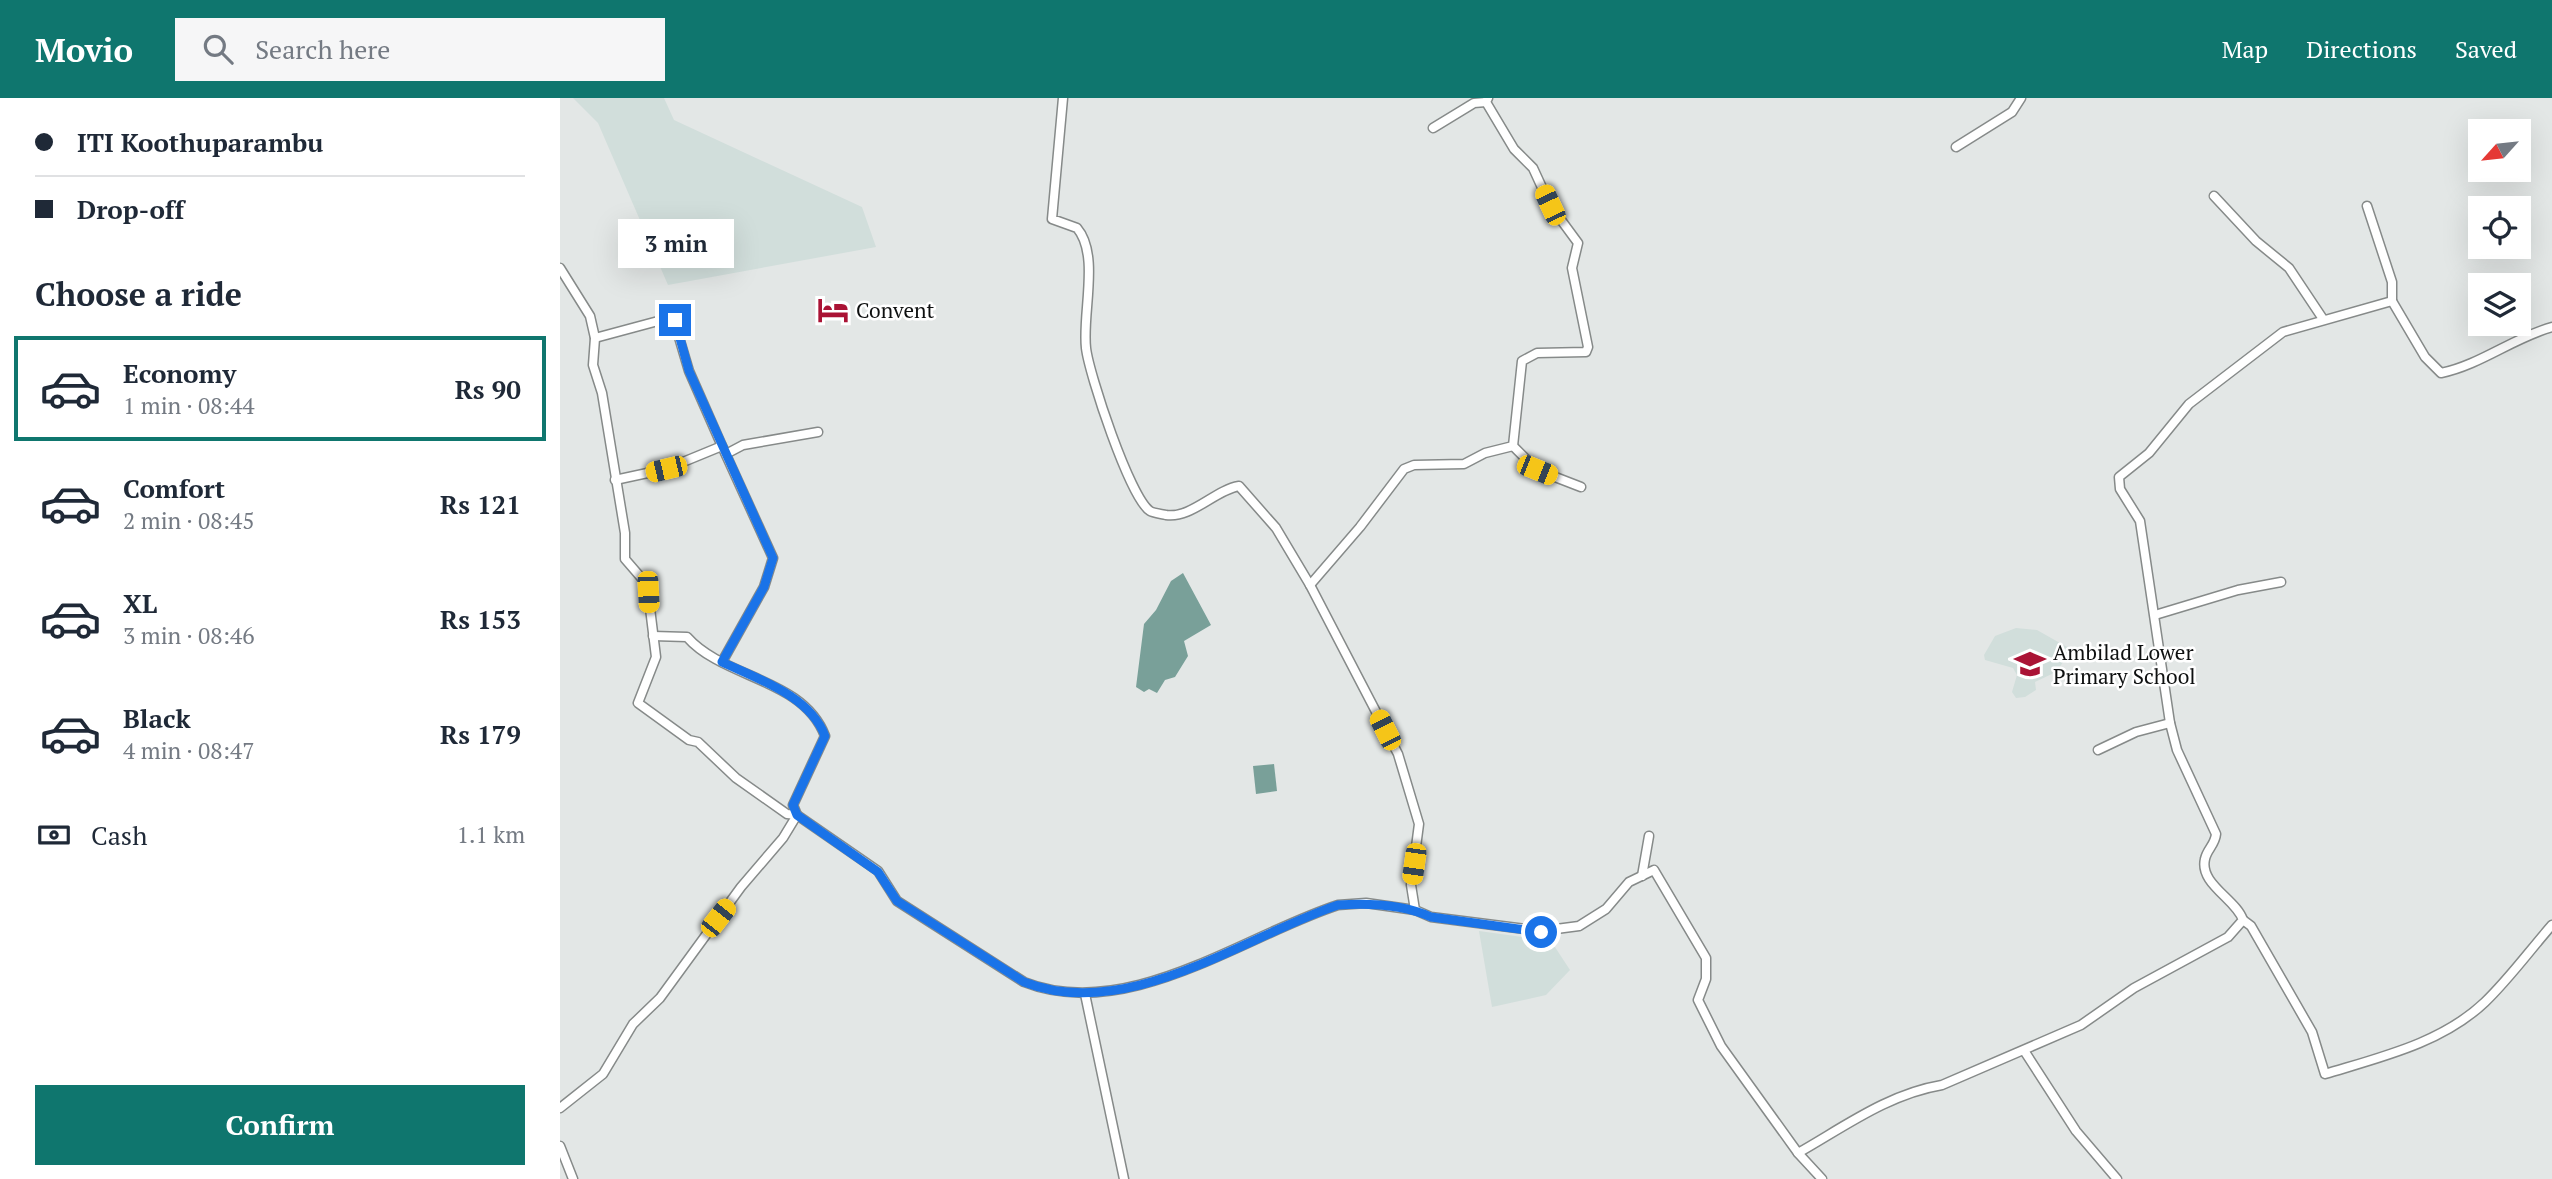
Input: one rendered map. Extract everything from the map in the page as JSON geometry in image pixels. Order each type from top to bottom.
[{"type":"street","points":[[1063,98],[1052,219],[1077,228],[1088,246],[1086,347],[1101,406],[1139,497],[1150,511],[1169,516],[1182,513],[1239,486],[1276,528],[1310,584],[1398,754],[1419,824],[1411,885],[1415,910]]},
{"type":"street","points":[[1955,147],[2012,112],[2021,98]]},
{"type":"street","points":[[1433,128],[1474,103],[1487,100],[1514,149],[1533,169],[1550,205],[1578,243],[1572,268],[1588,347],[1586,352],[1537,353],[1522,361],[1513,446]]},
{"type":"street","points":[[2214,196],[2256,241],[2289,268],[2323,319]]},
{"type":"street","points":[[2367,206],[2392,282],[2392,301],[2425,357],[2441,373],[2458,369],[2530,333],[2552,327]]},
{"type":"street","points":[[560,268],[590,316],[595,338],[593,365],[602,393],[625,533],[625,559],[644,581],[648,592],[656,657],[638,703],[689,740],[698,742],[736,778],[788,814],[797,815],[878,872],[897,901],[1024,982],[1042,989],[1085,994],[1122,988],[1175,973],[1338,905],[1366,903],[1415,910],[1431,917],[1541,932],[1579,926],[1606,909],[1629,882],[1654,870],[1706,958],[1706,979],[1698,1000],[1721,1046],[1798,1153],[1822,1179]]},
{"type":"street","points":[[2392,301],[2283,332],[2236,365],[2189,404],[2149,453],[2119,477],[2120,489],[2140,521],[2170,723],[2177,750],[2216,834],[2215,844],[2204,860],[2206,872],[2212,884],[2239,908],[2243,920],[2251,926],[2312,1032],[2325,1074],[2400,1051],[2454,1026],[2485,1002],[2552,925]]},
{"type":"street","points":[[595,338],[673,317],[689,371],[773,558],[764,587],[722,662]]},
{"type":"street","points":[[615,480],[666,469],[743,445],[818,432]]},
{"type":"street","points":[[1310,584],[1360,527],[1404,469],[1414,465],[1464,464],[1485,453],[1513,446]]},
{"type":"street","points":[[1513,446],[1537,470],[1580,487]]},
{"type":"street","points":[[2155,615],[2238,590],[2281,582]]},
{"type":"street","points":[[653,636],[687,637],[701,653],[782,690],[821,726],[825,736],[793,805],[797,815]]},
{"type":"street","points":[[2098,750],[2136,732],[2170,723]]},
{"type":"street","points":[[560,1108],[603,1074],[633,1024],[660,998],[741,887],[783,838],[797,815]]},
{"type":"street","points":[[1642,876],[1650,836]]},
{"type":"street","points":[[1798,1153],[1880,1104],[1942,1085],[2025,1052],[2081,1025],[2134,988],[2228,937],[2243,920]]},
{"type":"street","points":[[1085,994],[1124,1179]]},
{"type":"street","points":[[2025,1052],[2076,1131],[2117,1179]]},
{"type":"street","points":[[560,1146],[573,1179]]},
{"type":"shaded area","points":[[573,98],[664,98],[674,120],[862,207],[876,247],[668,285],[598,123]]},
{"type":"shaded area","points":[[1183,573],[1211,625],[1184,641],[1188,656],[1175,677],[1165,680],[1157,693],[1149,689],[1144,692],[1136,687],[1144,624],[1156,610],[1171,581]]},
{"type":"shaded area","name":"Ambilad Lower Primary School","points":[[2016,628],[2037,630],[2067,647],[2066,658],[2056,672],[2035,682],[2036,690],[2025,697],[2016,698],[2012,692],[2017,675],[2013,668],[1985,660],[1984,655],[1995,636]]},
{"type":"shaded area","points":[[1274,764],[1277,791],[1256,794],[1253,766]]},
{"type":"shaded area","points":[[1479,931],[1551,941],[1570,970],[1546,995],[1492,1007]]},
{"type":"place","name":"Convent","points":[[833,310]]},
{"type":"place","name":"Ambilad Lower Primary School","points":[[2030,664]]},
{"type":"route","points":[[675,320],[689,371],[773,558],[764,587],[722,662],[782,690],[821,726],[825,736],[793,805],[797,815],[863,859],[886,881],[897,901],[1024,982],[1064,993],[1085,994],[1122,988],[1175,973],[1338,905],[1366,903],[1415,910],[1431,917],[1541,932]]}]
